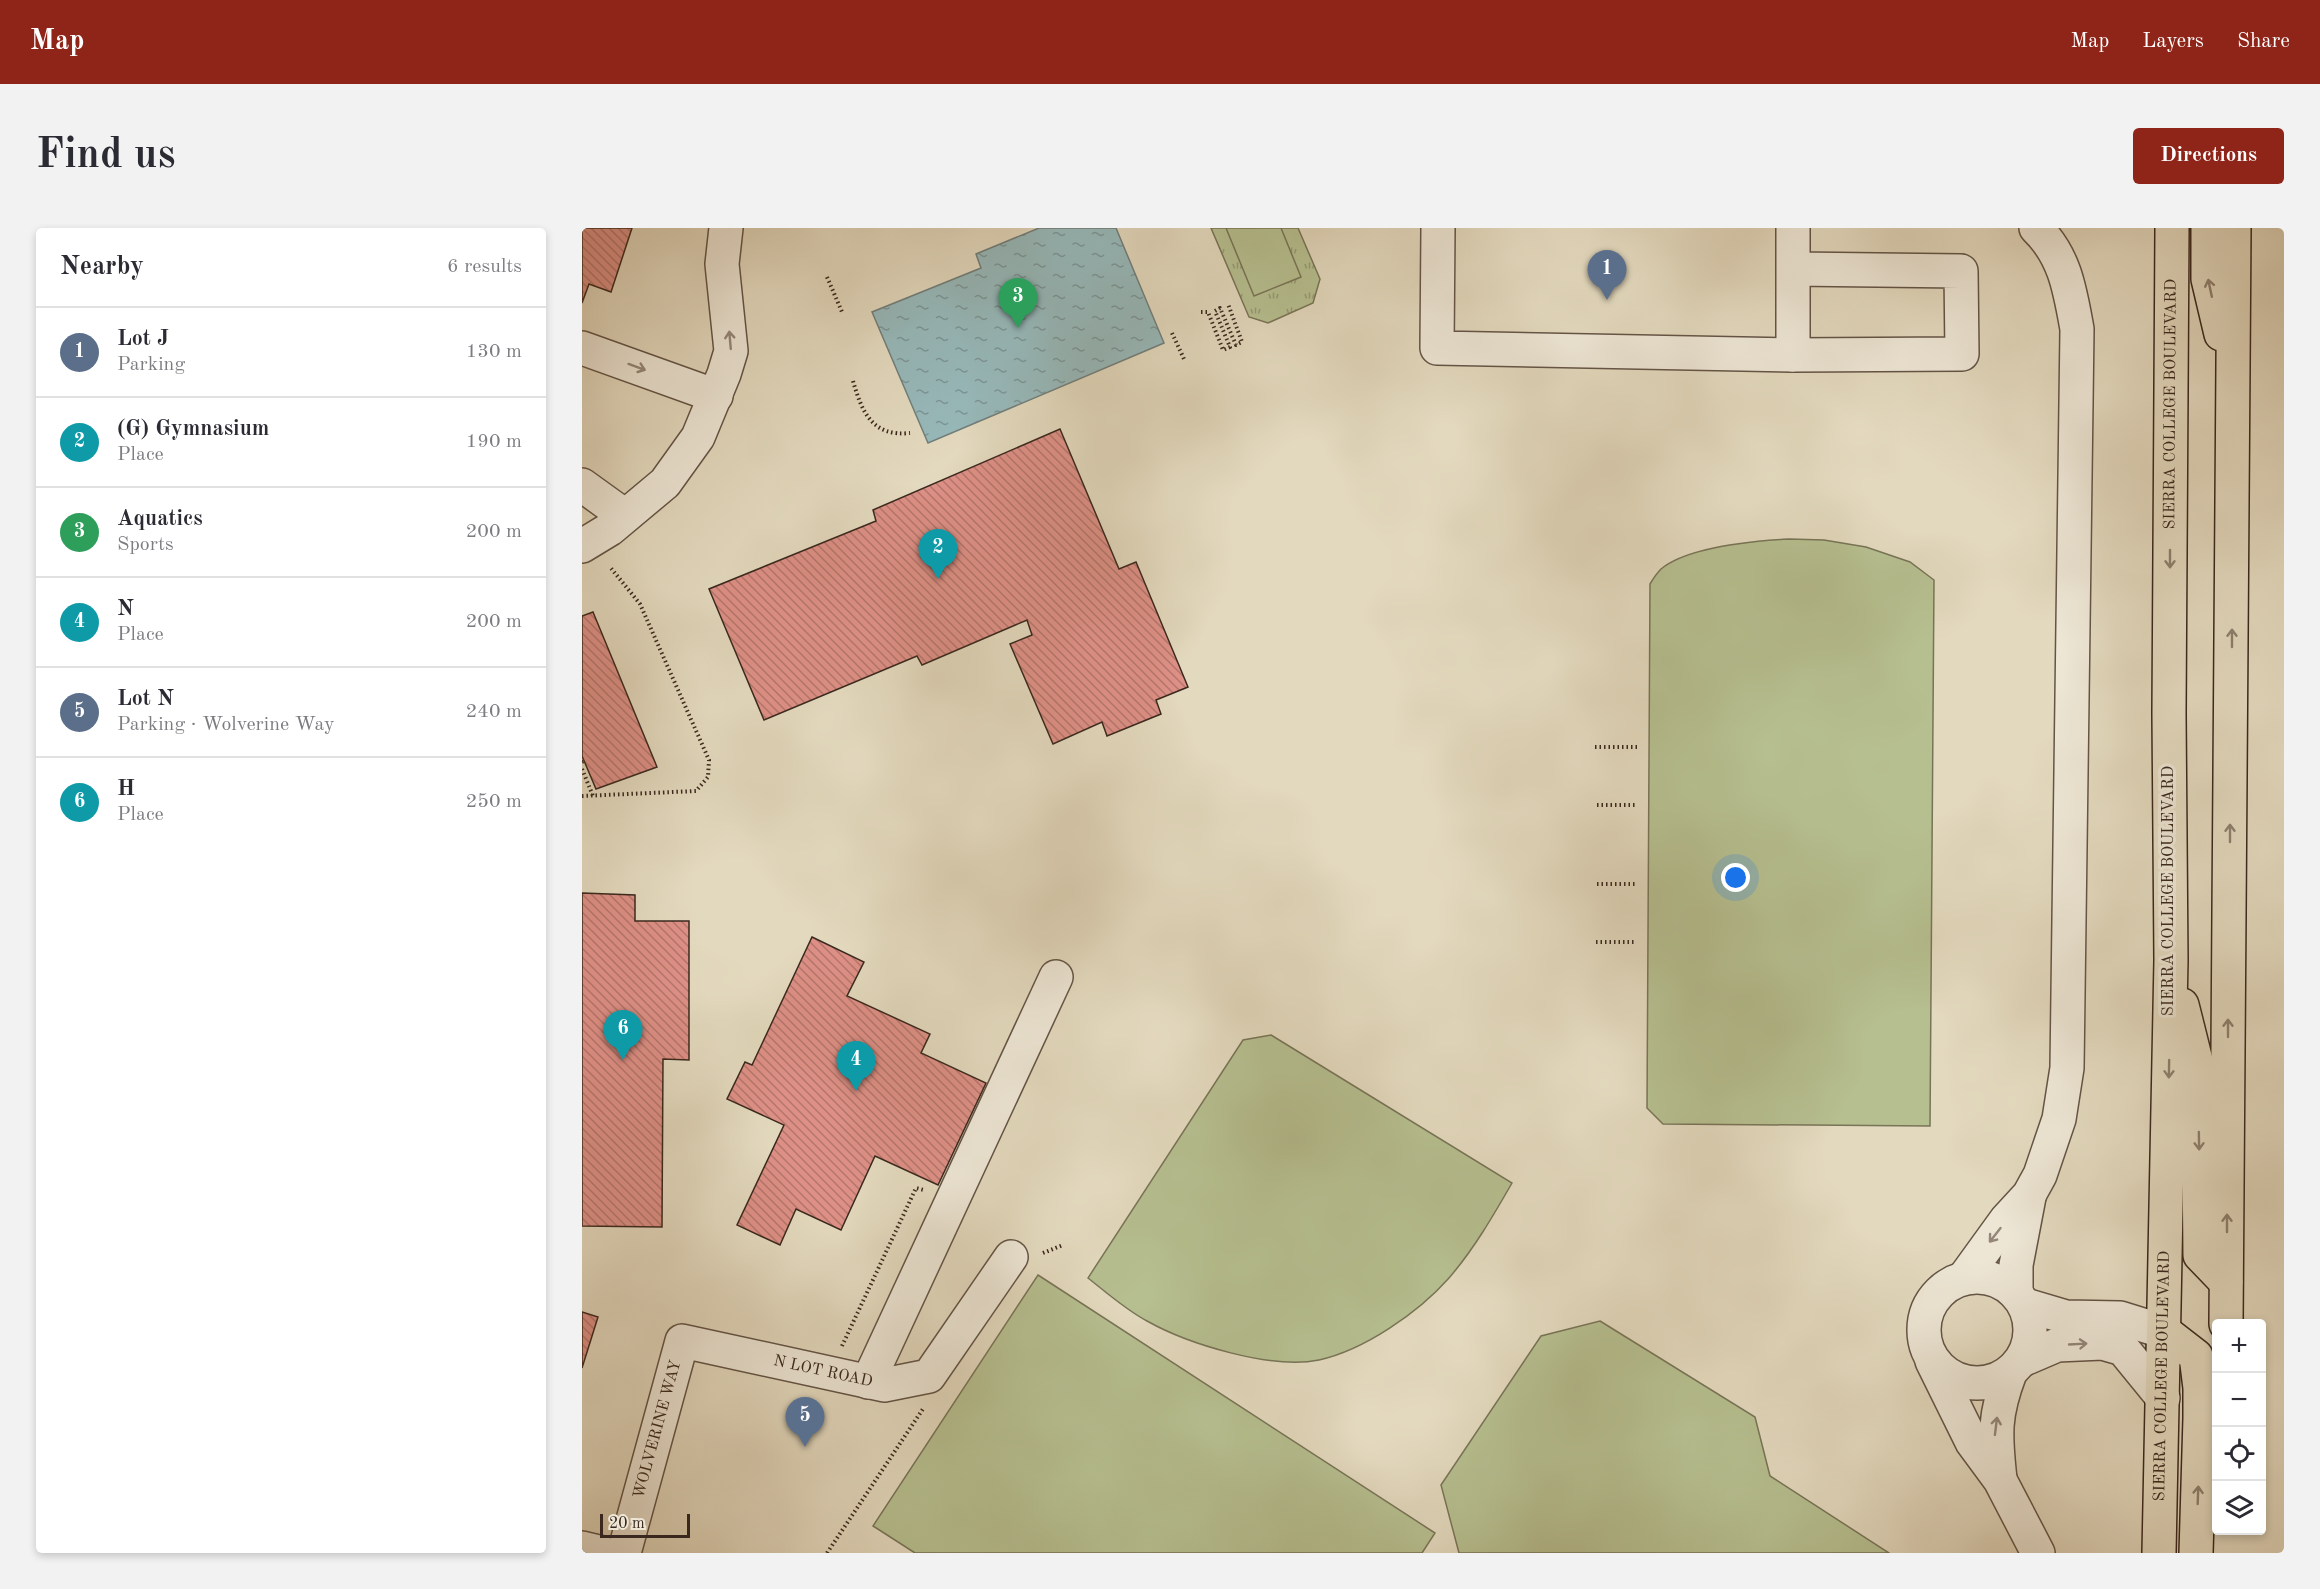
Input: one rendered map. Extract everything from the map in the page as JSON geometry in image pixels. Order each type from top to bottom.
[{"type":"main road","name":"SIERRA COLLEGE BOULEVARD","points":[[2159,1553],[2171,960],[2169,703],[2172,228]]},
{"type":"main road","points":[[2208,228],[2208,279],[2234,386]]},
{"type":"main road","points":[[2226,1319],[2234,228]]},
{"type":"main road","points":[[2171,960],[2198,1070],[2200,1255],[2226,1282]]},
{"type":"main road","points":[[2165,1332],[2196,1356],[2200,1388],[2200,1418],[2196,1553]]},
{"type":"main road","points":[[2218,1553],[2219,1535]]},
{"type":"street","points":[[593,553],[610,529],[665,483],[698,437],[716,396],[731,351],[722,264],[726,228]]},
{"type":"street","points":[[1438,228],[1437,348],[1793,355],[1962,354],[1961,271],[1794,269]]},
{"type":"street","points":[[1793,228],[1793,355]]},
{"type":"street","points":[[2036,228],[2048,240],[2068,278],[2077,329],[2067,1068],[2059,1119],[2040,1175],[2029,1195],[2006,1220],[1964,1278],[1942,1289],[1931,1302],[1924,1317],[1923,1333],[1927,1350],[1949,1398],[1972,1442],[2000,1480],[2038,1553]]},
{"type":"street","points":[[582,348],[716,396]]},
{"type":"street","points":[[582,485],[625,516]]},
{"type":"street","points":[[868,1382],[1056,977]]},
{"type":"street","points":[[2000,1480],[1995,1436],[2000,1400],[2029,1345],[2031,1324],[2021,1299],[2016,1265],[2029,1195]]},
{"type":"street","name":"N LOT ROAD","points":[[682,1341],[884,1385],[929,1376],[1011,1257]]},
{"type":"street","points":[[1964,1278],[1994,1279],[2021,1299],[2066,1317],[2120,1318],[2165,1332]]},
{"type":"street","name":"WOLVERINE WAY","points":[[624,1553],[682,1341]]},
{"type":"street","points":[[1927,1350],[1935,1364],[1962,1382],[1979,1384],[1995,1381],[2016,1366],[2057,1345],[2102,1343],[2123,1349],[2163,1398]]},
{"type":"street","points":[[582,1548],[603,1553]]},
{"type":"path","points":[[827,277],[842,312]]},
{"type":"path","points":[[1201,312],[1208,312],[1223,350],[1230,347],[1215,310],[1220,308],[1236,345],[1242,342],[1228,304]]},
{"type":"path","points":[[1172,333],[1184,359]]},
{"type":"path","points":[[853,381],[859,402],[872,424],[895,435],[910,433]]},
{"type":"path","points":[[582,796],[696,791],[708,777],[709,768],[709,760],[640,604],[593,553]]},
{"type":"path","points":[[1595,747],[1637,747]]},
{"type":"path","points":[[582,769],[594,796]]},
{"type":"path","points":[[1597,805],[1637,805]]},
{"type":"path","points":[[1597,884],[1636,884]]},
{"type":"path","points":[[1596,942],[1636,942]]},
{"type":"path","points":[[840,1352],[916,1188]]},
{"type":"green space","points":[[1211,228],[1298,228],[1320,279],[1313,303],[1268,323],[1249,317]]},
{"type":"green space","points":[[1226,228],[1281,228],[1301,277],[1254,296]]},
{"type":"green space","points":[[1789,539],[1824,540],[1866,547],[1910,562],[1934,580],[1930,1126],[1663,1124],[1647,1108],[1650,584],[1661,569],[1687,555],[1722,546]]},
{"type":"green space","points":[[1271,1035],[1512,1183],[1475,1244],[1458,1267],[1422,1304],[1372,1339],[1319,1360],[1278,1361],[1231,1353],[1207,1346],[1164,1330],[1139,1317],[1088,1278],[1243,1040]]},
{"type":"green space","points":[[1038,1275],[1435,1533],[1422,1553],[915,1553],[873,1526]]},
{"type":"green space","points":[[1600,1321],[1755,1417],[1770,1476],[1889,1553],[1459,1553],[1441,1485],[1541,1336]]},
{"type":"water","points":[[1039,228],[1116,228],[1164,343],[928,443],[872,312],[981,268],[976,254]]},
{"type":"building","points":[[582,228],[632,228],[611,292],[589,284],[582,303]]},
{"type":"building","points":[[1060,429],[1119,569],[1136,562],[1188,687],[1156,700],[1161,714],[1107,736],[1102,722],[1053,744],[1010,644],[1032,635],[1027,620],[922,665],[917,656],[764,720],[709,589],[876,521],[873,510]]},
{"type":"building","points":[[593,612],[657,767],[596,789],[582,756],[582,616]]},
{"type":"building","points":[[582,893],[635,895],[635,921],[689,921],[689,1060],[663,1059],[662,1227],[582,1226]]},
{"type":"building","points":[[812,937],[864,962],[847,996],[930,1034],[921,1053],[986,1083],[938,1185],[875,1156],[841,1230],[796,1209],[780,1245],[737,1225],[784,1125],[727,1099],[745,1062],[752,1065]]},
{"type":"building","points":[[582,1312],[598,1317],[582,1368]]},
{"type":"place","name":"Lot J","points":[[1607,300]]},
{"type":"place","name":"Aquatics","points":[[1018,328]]},
{"type":"place","name":"(G) Gymnasium","points":[[938,579]]},
{"type":"place","name":"H","points":[[623,1060]]},
{"type":"place","name":"N","points":[[856,1091]]},
{"type":"place","name":"Lot N","points":[[805,1447]]}]
